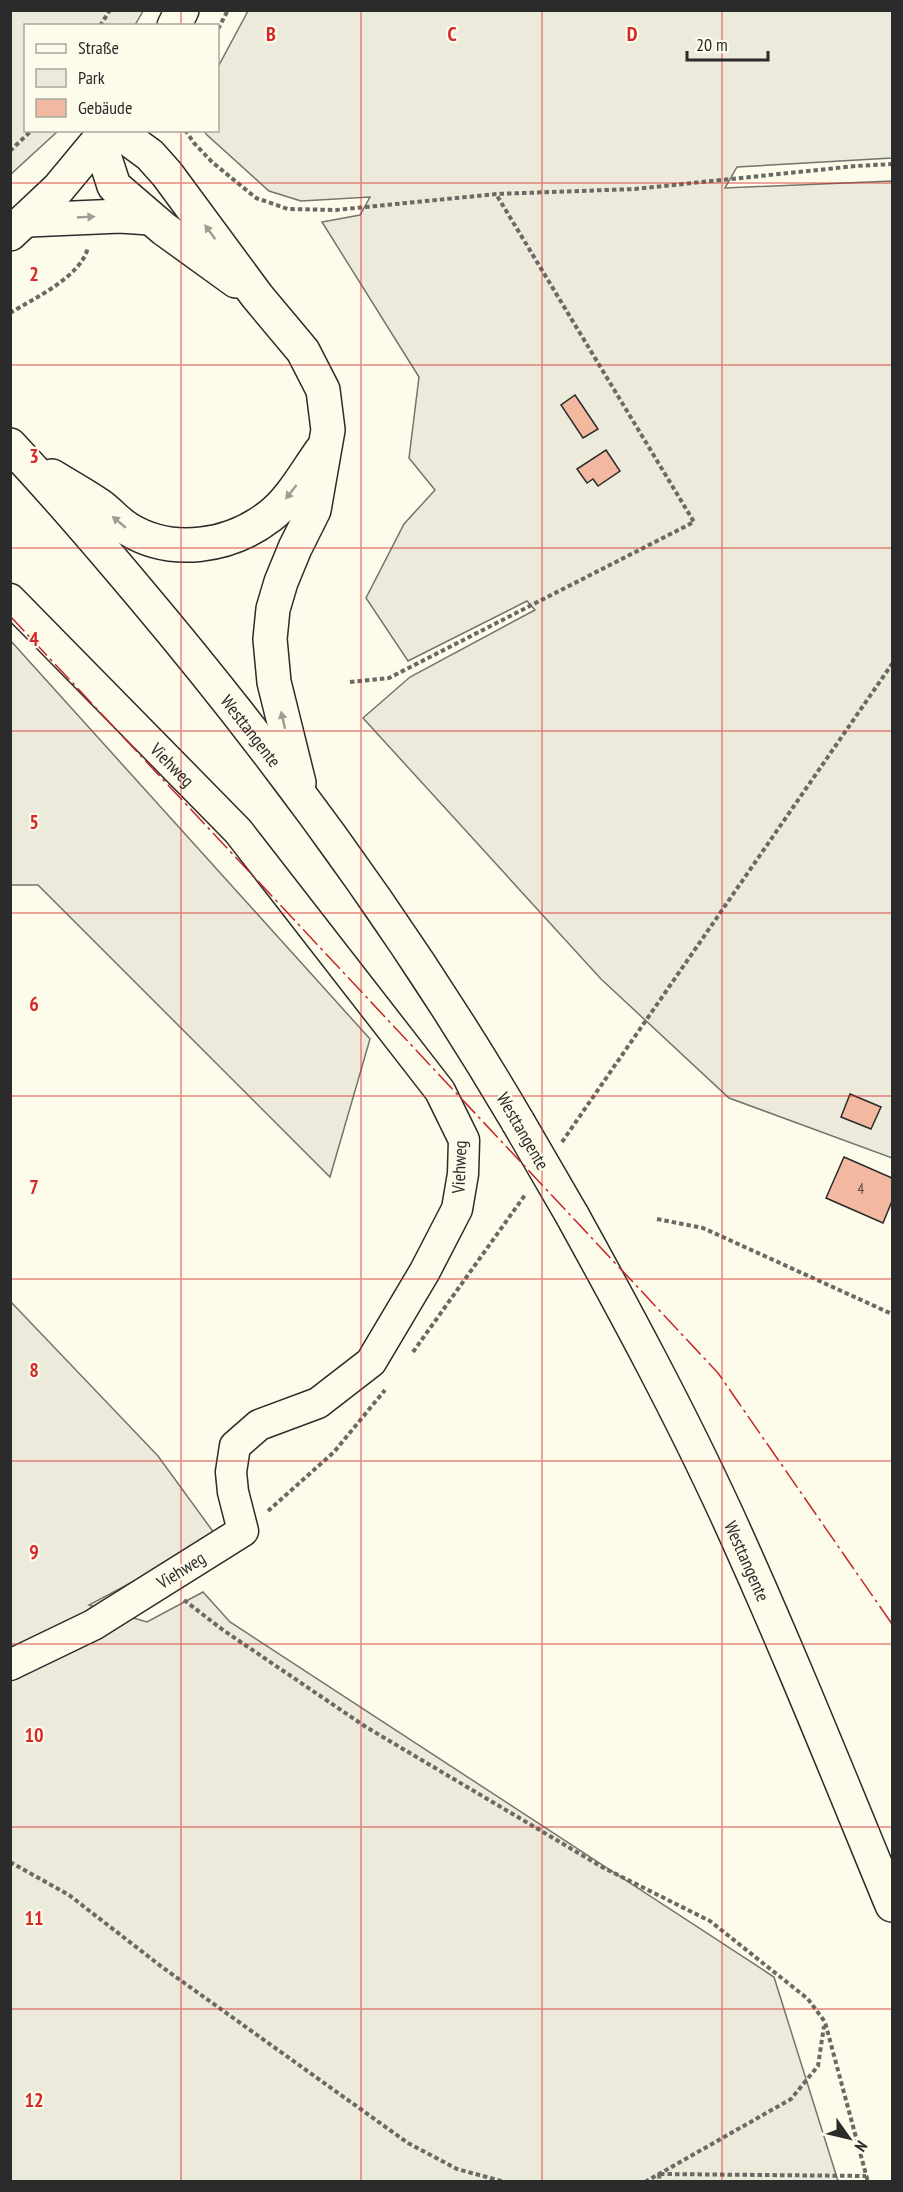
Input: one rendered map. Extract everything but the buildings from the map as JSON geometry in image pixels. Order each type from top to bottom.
[{"type":"main road","points":[[175,24],[182,10]]},
{"type":"main road","points":[[19,227],[58,189],[106,132]]},
{"type":"main road","points":[[108,132],[104,155],[114,186],[196,254],[257,296]]},
{"type":"main road","points":[[119,132],[150,154],[167,174],[257,296],[303,351],[323,390],[328,430],[314,510],[281,582],[273,609],[270,639],[274,682],[302,797]]},
{"type":"main road","points":[[19,227],[120,216],[150,218]]},
{"type":"main road","points":[[17,452],[100,506],[127,528],[152,540],[199,546],[248,530],[271,515],[289,496],[326,445]]},
{"type":"main road","name":"Westtangente","points":[[17,452],[197,661],[302,797],[384,909],[471,1042],[572,1215],[654,1364],[726,1512],[792,1663],[892,1905]]},
{"type":"street","name":"Viehweg","points":[[10,599],[238,831],[440,1090],[464,1140],[463,1174],[457,1209],[425,1271],[371,1362],[318,1403],[259,1425],[235,1446],[231,1472],[243,1532],[93,1625],[10,1665]]},
{"type":"path","points":[[101,24],[110,10]]},
{"type":"path","points":[[219,27],[228,10]]},
{"type":"path","points":[[10,151],[30,132]]},
{"type":"path","points":[[186,132],[212,162],[256,198],[288,208],[336,210],[496,194],[635,189],[892,164]]},
{"type":"path","points":[[350,682],[389,678],[694,522],[496,194]]},
{"type":"path","points":[[560,1145],[892,664]]},
{"type":"path","points":[[476,1266],[527,1192]]},
{"type":"path","points":[[657,1219],[703,1228],[892,1314]]},
{"type":"path","points":[[162,1583],[223,1630],[366,1727],[602,1867],[710,1921],[808,2000],[825,2022],[868,2181]]},
{"type":"path","points":[[10,1862],[69,1895],[162,1966],[408,2143],[457,2169],[505,2181]]},
{"type":"path","points":[[645,2181],[791,2098],[818,2066],[825,2022]]},
{"type":"path","points":[[659,2174],[866,2176]]},
{"type":"path","points":[[659,2174],[660,2181]]},
{"type":"green space","points":[[11,10],[143,11],[136,24],[24,24],[24,132],[57,132],[11,174]]},
{"type":"green space","points":[[248,11],[892,11],[892,158],[737,167],[725,188],[892,181],[892,1158],[729,1098],[601,979],[363,718],[410,677],[535,610],[527,601],[408,661],[366,598],[404,524],[435,490],[409,458],[419,377],[322,222],[360,215],[370,197],[301,201],[269,191],[206,134],[205,132],[219,132],[219,65]]},
{"type":"green space","points":[[10,640],[370,1039],[330,1177],[38,885],[11,885]]},
{"type":"green space","points":[[10,1301],[158,1456],[217,1537],[89,1605],[147,1622],[203,1592],[230,1622],[774,1977],[838,2181],[11,2181]]},
{"type":"power","points":[[10,616],[718,1373],[892,1624]]}]
